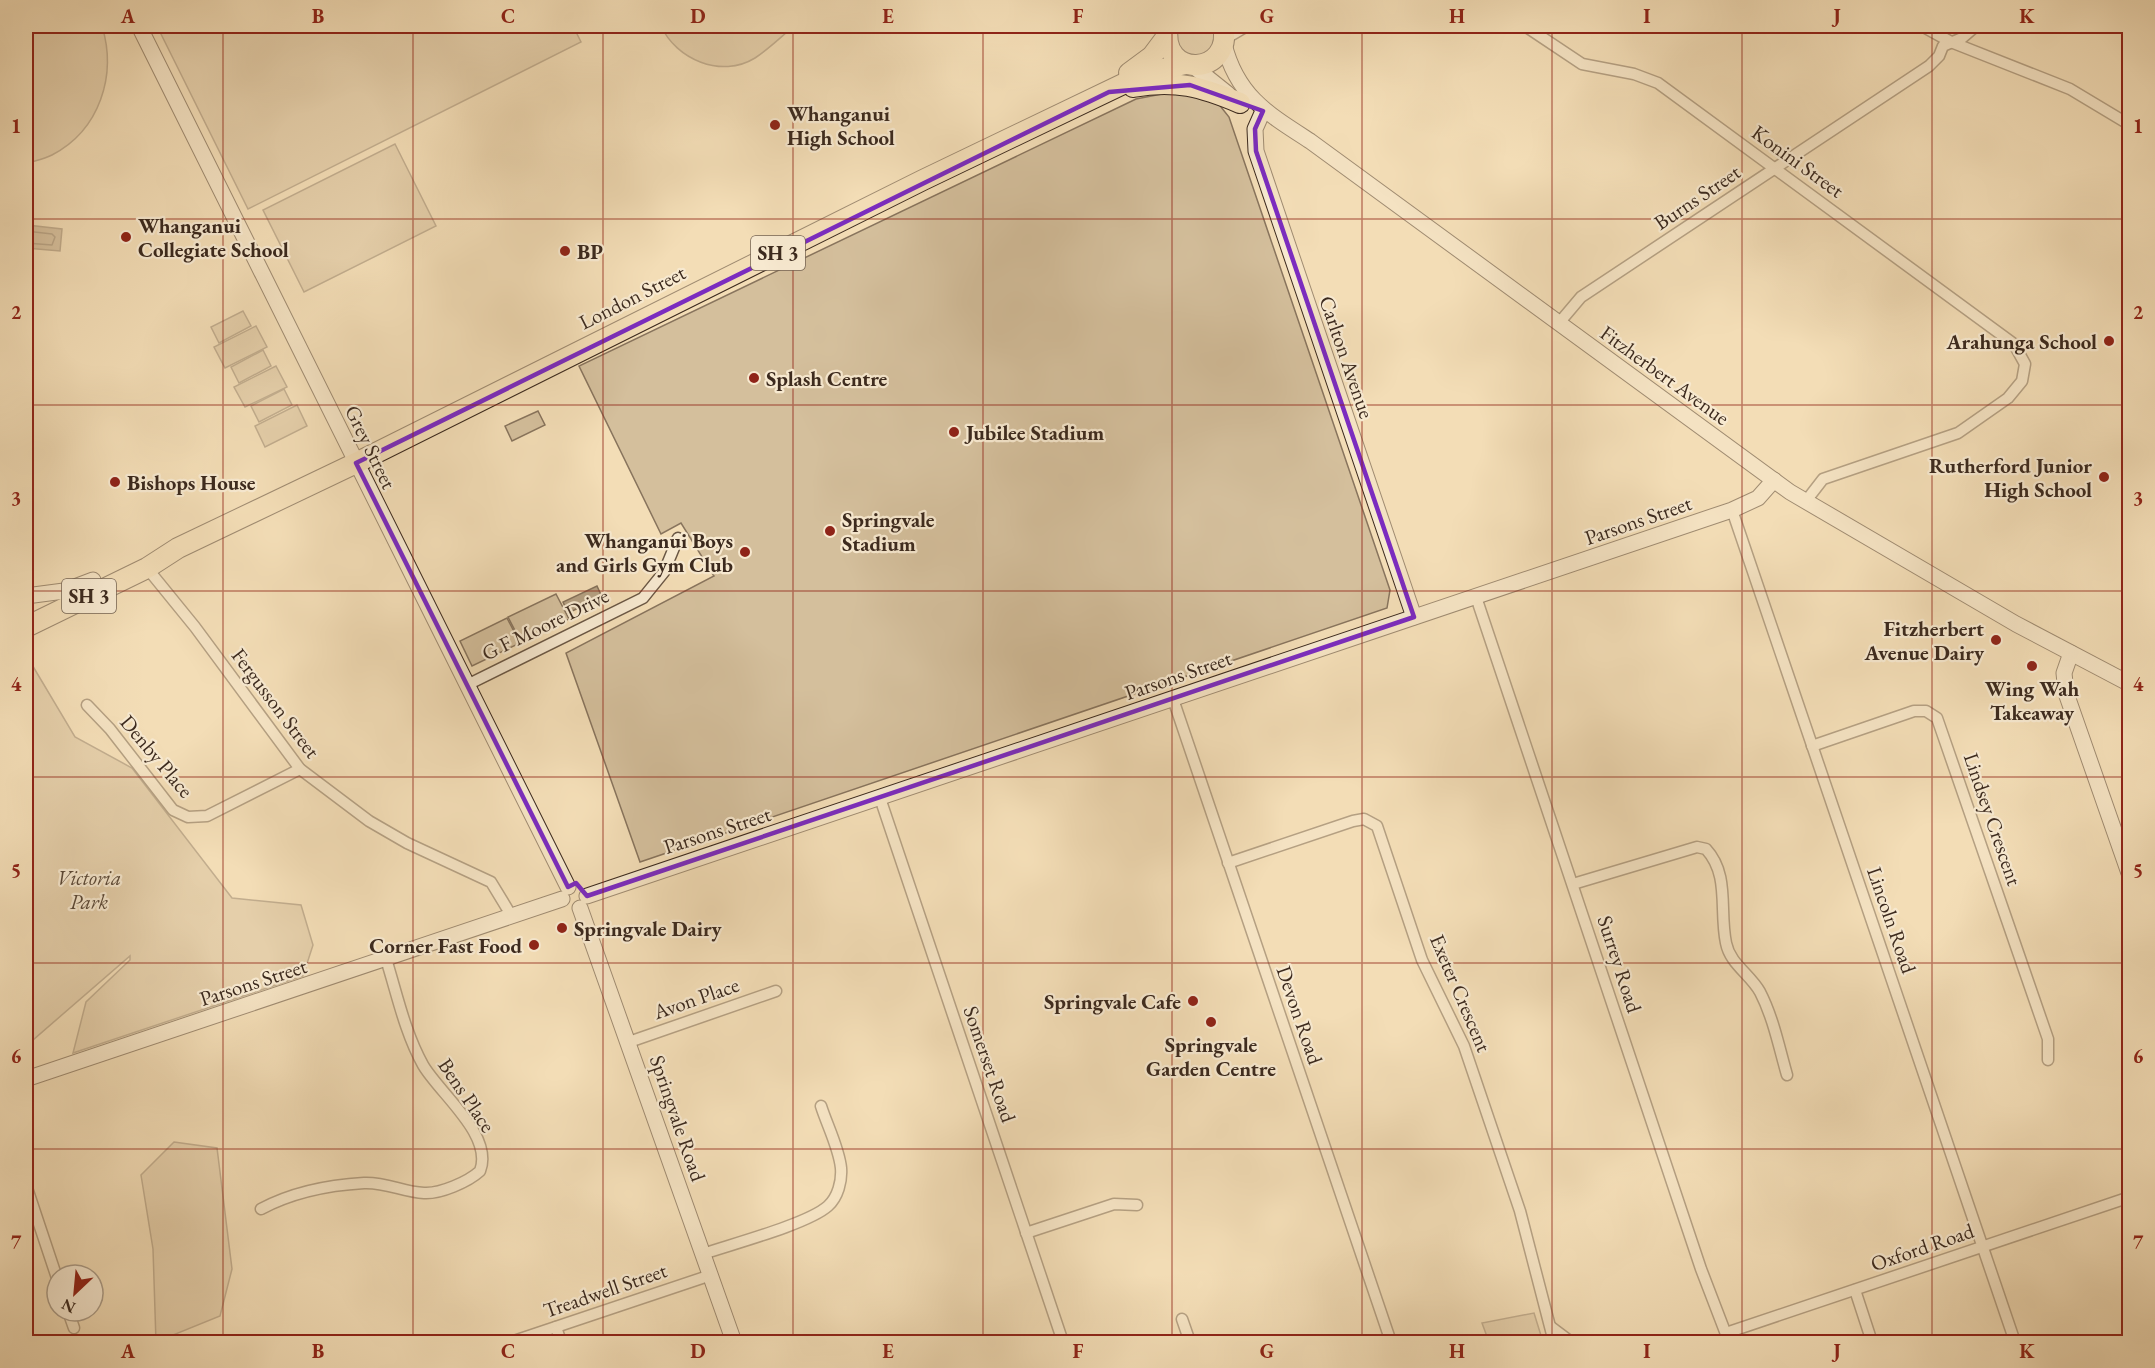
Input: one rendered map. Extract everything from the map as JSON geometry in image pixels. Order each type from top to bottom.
[{"type":"highway","name":"London Street","points":[[1109,92],[1152,56],[1167,31]]},
{"type":"highway","name":"SH 3","points":[[1167,31],[1173,53],[1189,65],[1203,65],[1216,57],[1224,36]]},
{"type":"highway","name":"London Street","points":[[27,622],[147,568],[178,548],[356,463],[922,180],[1146,73],[1189,65]]},
{"type":"highway","points":[[1109,92],[1146,85],[1190,85],[1240,103]]},
{"type":"highway","name":"London Street","points":[[27,622],[93,580],[141,558],[178,548]]},
{"type":"main road","name":"Grey Street","points":[[139,26],[467,685],[565,893]]},
{"type":"main road","name":"Fitzherbert Avenue","points":[[1224,36],[1236,80],[1263,111],[1310,141],[1774,480],[2016,624],[2130,684]]},
{"type":"main road","points":[[1189,65],[1240,103],[1263,111]]},
{"type":"main road","name":"Carlton Avenue","points":[[1263,111],[1254,131],[1256,151],[1413,617]]},
{"type":"main road","name":"Parsons Street","points":[[583,902],[880,798],[1732,510],[1758,498],[1774,480]]},
{"type":"main road","points":[[26,596],[64,591],[93,580]]},
{"type":"main road","points":[[2071,653],[2064,673],[2066,693],[2130,876]]},
{"type":"main road","points":[[580,886],[583,902],[568,908],[565,893],[580,886]]},
{"type":"main road","name":"Parsons Street","points":[[26,1079],[386,960],[565,893]]},
{"type":"main road","name":"Springvale Road","points":[[583,902],[734,1342]]},
{"type":"street","points":[[1224,36],[1247,26]]},
{"type":"street","name":"Konini Street","points":[[1525,26],[1582,64],[1634,74],[1658,83],[2014,344],[2025,364],[2022,381],[2008,398],[1958,433],[1823,479],[1806,501]]},
{"type":"street","points":[[1922,26],[1951,42],[2070,89],[2130,125]]},
{"type":"street","name":"Burns Street","points":[[1559,323],[1581,297],[1934,62],[1942,46],[1962,38],[1976,26]]},
{"type":"street","name":"Lincoln Road","points":[[1732,510],[2015,1342]]},
{"type":"street","name":"G F Moore Drive","points":[[467,685],[642,598],[664,572],[678,538]]},
{"type":"street","name":"Fergusson Street","points":[[147,568],[195,627],[300,769],[369,821],[407,843],[491,882],[511,915]]},
{"type":"street","name":"Surrey Road","points":[[1476,597],[1701,1269],[1728,1338]]},
{"type":"street","name":"Devon Road","points":[[1173,699],[1391,1342]]},
{"type":"street","name":"Denby Place","points":[[87,705],[110,729],[173,810],[180,814],[198,818],[207,816],[300,769]]},
{"type":"street","name":"Lindsey Crescent","points":[[1812,746],[1914,711],[1926,711],[1937,718],[2048,1039],[2048,1060]]},
{"type":"street","name":"Somerset Road","points":[[880,798],[1063,1342]]},
{"type":"street","name":"Exeter Crescent","points":[[1228,862],[1353,821],[1364,819],[1377,826],[1422,960],[1464,1046],[1520,1211],[1554,1342]]},
{"type":"street","points":[[1573,885],[1697,847],[1706,849],[1719,869],[1726,944],[1733,960],[1758,988],[1767,1007],[1787,1076]]},
{"type":"street","name":"Bens Place","points":[[261,1209],[282,1198],[363,1183],[384,1183],[426,1194],[464,1182],[480,1172],[483,1158],[473,1131],[460,1111],[433,1081],[421,1062],[386,960]]},
{"type":"street","name":"Avon Place","points":[[629,1041],[776,991]]},
{"type":"street","points":[[703,1254],[798,1221],[820,1211],[834,1199],[838,1192],[841,1167],[821,1106]]},
{"type":"street","points":[[26,1185],[52,1263]]},
{"type":"street","name":"Oxford Road","points":[[1728,1338],[1854,1290],[2130,1197]]},
{"type":"street","points":[[1026,1233],[1114,1204],[1137,1204]]},
{"type":"street","name":"Treadwell Street","points":[[511,1342],[711,1275]]},
{"type":"street","points":[[1854,1290],[1872,1342]]},
{"type":"street","points":[[1182,1318],[1190,1342]]},
{"type":"street","points":[[72,1323],[74,1328]]},
{"type":"street","points":[[556,1327],[561,1342]]},
{"type":"street","points":[[1551,1328],[1571,1342]]},
{"type":"highlighted area","points":[[1190,85],[1263,111],[1255,129],[1256,151],[1414,617],[587,896],[576,883],[568,887],[356,463],[1109,92]]},
{"type":"green space","points":[[26,26],[102,26],[107,63],[101,100],[82,131],[69,144],[52,155],[26,164]]},
{"type":"green space","points":[[157,26],[573,26],[581,42],[248,209]]},
{"type":"green space","points":[[661,26],[794,26],[755,58],[742,64],[714,66],[688,56],[677,48]]},
{"type":"green space","points":[[1175,26],[1216,26],[1217,46],[1200,59],[1179,52]]},
{"type":"green space","points":[[1172,92],[1217,102],[1229,117],[1390,590],[1387,608],[640,862],[566,653],[714,576],[681,523],[661,534],[579,366],[1136,99]]},
{"type":"green space","points":[[395,144],[436,226],[304,292],[263,210]]},
{"type":"green space","points":[[243,311],[251,326],[219,343],[211,327]]},
{"type":"green space","points":[[256,326],[267,347],[225,368],[214,347]]},
{"type":"green space","points":[[263,350],[271,366],[239,383],[231,367]]},
{"type":"green space","points":[[276,366],[287,387],[245,407],[234,387]]},
{"type":"green space","points":[[284,389],[292,405],[259,422],[251,406]]},
{"type":"green space","points":[[297,405],[307,426],[265,447],[255,426]]},
{"type":"green space","points":[[538,411],[545,425],[512,441],[505,426]]},
{"type":"green space","points":[[556,594],[569,619],[521,642],[508,617]]},
{"type":"green space","points":[[507,618],[520,643],[472,666],[460,641]]},
{"type":"green space","name":"Victoria Park","points":[[28,658],[75,737],[132,768],[232,898],[301,905],[313,945],[303,976],[73,1053],[86,1002],[130,960],[130,956],[26,1046],[26,660]]},
{"type":"green space","points":[[174,1142],[217,1148],[232,1269],[220,1316],[156,1342],[153,1249],[141,1175]]},
{"type":"green space","points":[[1534,1313],[1543,1342],[1489,1342],[1482,1323]]},
{"type":"water","points":[[27,225],[62,229],[60,251],[26,248]]},
{"type":"water","points":[[597,586],[602,597],[568,613],[563,602]]},
{"type":"place","name":"Whanganui High School","points":[[775,125]]},
{"type":"place","name":"Whanganui Collegiate School","points":[[126,237]]},
{"type":"place","name":"BP","points":[[565,251]]},
{"type":"place","name":"Arahunga School","points":[[2109,341]]},
{"type":"place","name":"Splash Centre","points":[[754,378]]},
{"type":"place","name":"Jubilee Stadium","points":[[954,432]]},
{"type":"place","name":"Rutherford Junior High School","points":[[2104,477]]},
{"type":"place","name":"Bishops House","points":[[115,482]]},
{"type":"place","name":"Springvale Stadium","points":[[830,531]]},
{"type":"place","name":"Whanganui Boys and Girls Gym Club","points":[[745,552]]},
{"type":"place","name":"Fitzherbert Avenue Dairy","points":[[1996,640]]},
{"type":"place","name":"Wing Wah Takeaway","points":[[2032,666]]},
{"type":"place","name":"Springvale Dairy","points":[[562,928]]},
{"type":"place","name":"Corner Fast Food","points":[[534,945]]},
{"type":"place","name":"Springvale Cafe","points":[[1193,1001]]},
{"type":"place","name":"Springvale Garden Centre","points":[[1211,1022]]}]
